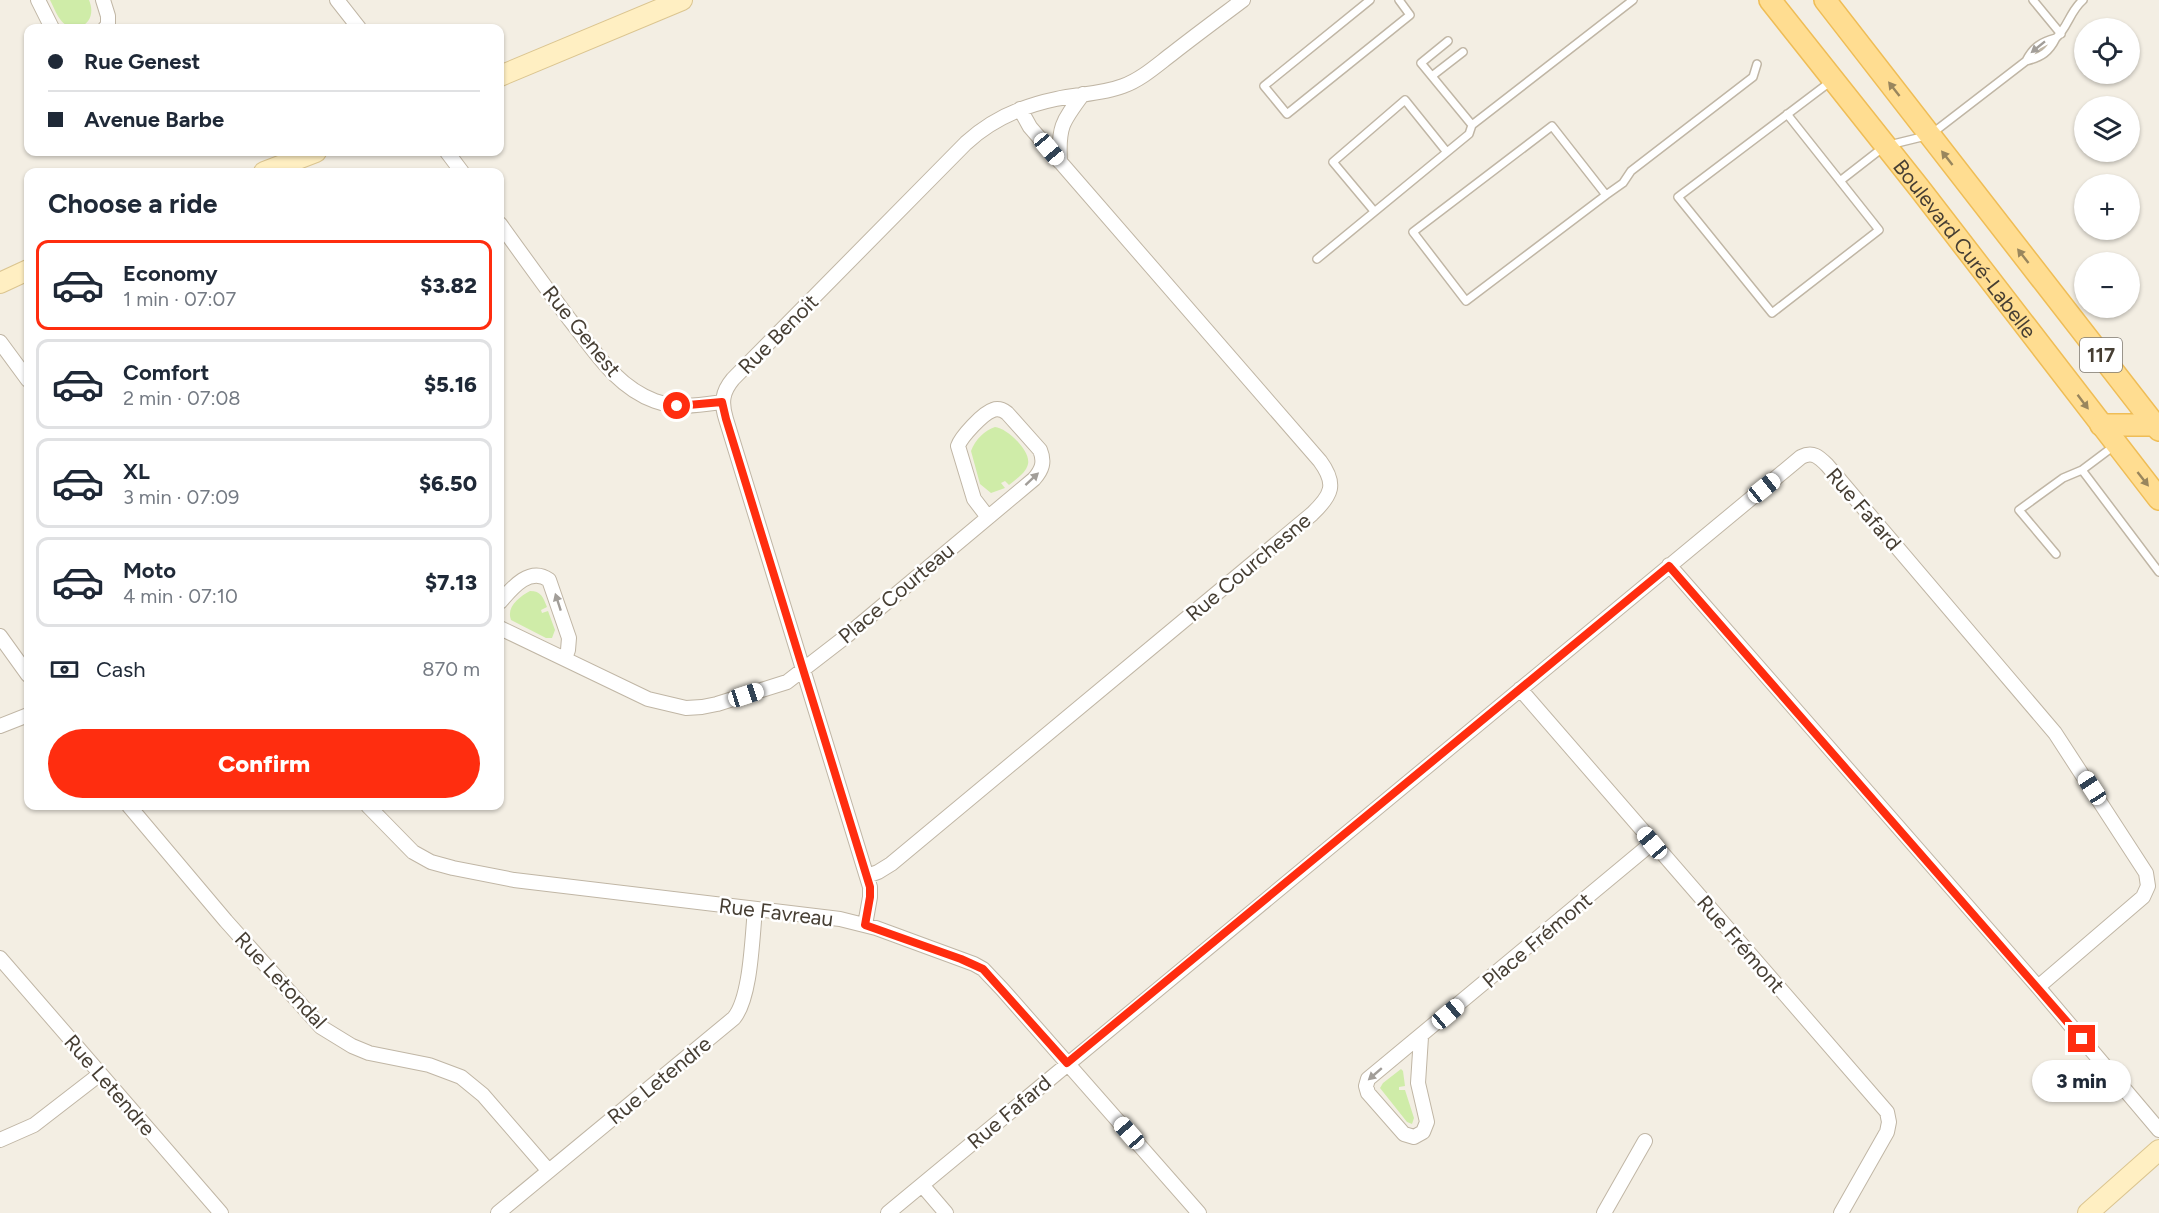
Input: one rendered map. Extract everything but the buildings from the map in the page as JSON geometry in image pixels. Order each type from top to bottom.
[{"type":"main road","name":"Boulevard Curé-Labelle","points":[[1770,0],[2159,500]]},
{"type":"main road","name":"Boulevard Curé-Labelle","points":[[1825,0],[2158,426]]},
{"type":"main road","points":[[2101,425],[2158,426]]},
{"type":"street","points":[[38,0],[50,24]]},
{"type":"street","points":[[103,0],[108,24]]},
{"type":"street","points":[[337,0],[356,24]]},
{"type":"street","points":[[504,74],[682,0]]},
{"type":"street","name":"Rue Benoit","points":[[722,402],[724,392],[733,379],[966,143],[995,120],[1020,109],[1055,99],[1123,86],[1141,77],[1243,0]]},
{"type":"street","points":[[1060,162],[1060,130],[1064,120],[1083,94]]},
{"type":"street","name":"Rue Courchesne","points":[[867,876],[891,864],[1312,514],[1330,492],[1330,479],[1320,461],[1030,127],[1020,109]]},
{"type":"street","points":[[274,168],[306,156]]},
{"type":"street","name":"Rue Genest","points":[[504,229],[607,367],[626,385],[645,397],[666,405],[689,406],[722,402]]},
{"type":"street","points":[[0,283],[24,272]]},
{"type":"street","points":[[0,342],[24,375]]},
{"type":"street","points":[[722,402],[867,876],[871,891],[865,925]]},
{"type":"street","name":"Place Courteau","points":[[504,630],[637,694],[686,708],[708,706],[787,682],[852,631],[1034,479],[1042,466],[1040,450],[1007,413],[1000,409],[992,410],[985,415],[963,436],[958,446],[974,499],[987,516]]},
{"type":"street","name":"Rue Fafard","points":[[888,1213],[1801,457],[1809,454],[1816,455],[1827,465],[2055,733],[2146,873],[2148,886],[2143,897],[2038,987]]},
{"type":"street","points":[[1669,566],[2038,987],[2159,1130]]},
{"type":"street","points":[[504,598],[528,577],[541,575],[549,580],[569,638],[565,658]]},
{"type":"street","points":[[0,636],[24,669]]},
{"type":"street","name":"Rue Frémont","points":[[1520,689],[1887,1112],[1889,1122],[1887,1132],[1841,1213]]},
{"type":"street","points":[[0,726],[24,717]]},
{"type":"street","name":"Rue Letondal","points":[[132,810],[226,921],[321,1027],[352,1047],[369,1053],[429,1065],[460,1077],[483,1095],[548,1170]]},
{"type":"street","name":"Rue Favreau","points":[[372,810],[413,852],[453,868],[514,880],[840,919],[865,925],[983,969],[1199,1213]]},
{"type":"street","name":"Place Frémont","points":[[1421,1037],[1418,1083],[1427,1122],[1418,1136],[1409,1136],[1393,1122],[1368,1093],[1366,1086],[1370,1077],[1652,843]]},
{"type":"street","name":"Rue Letendre","points":[[498,1213],[734,1018],[744,998],[755,910]]},
{"type":"street","name":"Rue Letendre","points":[[0,958],[221,1213]]},
{"type":"street","points":[[0,1140],[34,1125],[100,1074]]},
{"type":"street","points":[[1604,1213],[1645,1141]]},
{"type":"street","points":[[2088,1213],[2159,1150]]},
{"type":"street","points":[[922,1185],[946,1213]]},
{"type":"lane","points":[[1370,0],[1264,86],[1287,114],[1410,15],[1398,0]]},
{"type":"lane","points":[[1317,259],[1469,134],[1472,125],[1633,0]]},
{"type":"lane","points":[[2033,0],[2059,36]]},
{"type":"lane","points":[[1840,181],[1885,146],[1930,135],[2026,61],[2040,58],[2050,50],[2073,10],[2082,0]]},
{"type":"lane","points":[[1448,41],[1421,63],[1472,125]]},
{"type":"lane","points":[[1432,76],[1463,52]]},
{"type":"lane","points":[[1606,195],[1552,126],[1413,232],[1466,301],[1623,183],[1631,171],[1753,77],[1757,64]]},
{"type":"lane","points":[[1787,114],[1879,230],[1772,313],[1678,197],[1787,114],[1833,80]]},
{"type":"lane","points":[[1374,211],[1333,162],[1405,100],[1446,151]]},
{"type":"lane","points":[[2056,554],[2019,510],[2063,477],[2082,470],[2116,445]]},
{"type":"lane","points":[[2082,470],[2159,572]]},
{"type":"green space","points":[[50,0],[89,0],[90,17],[85,24],[65,24]]},
{"type":"green space","points":[[995,427],[1006,431],[1017,441],[1026,453],[1028,464],[1023,473],[1009,485],[1005,481],[1001,483],[1005,488],[991,493],[980,484],[971,451],[981,436]]},
{"type":"green space","points":[[530,591],[539,593],[544,600],[547,607],[541,610],[542,613],[548,611],[555,630],[552,638],[546,638],[511,620],[512,607],[518,599]]},
{"type":"green space","points":[[1401,1069],[1405,1086],[1399,1087],[1399,1090],[1405,1090],[1414,1118],[1412,1124],[1407,1122],[1380,1088]]},
{"type":"route","points":[[677,406],[722,402],[870,887],[865,925],[983,969],[1067,1063],[1669,566],[2082,1039]]}]
